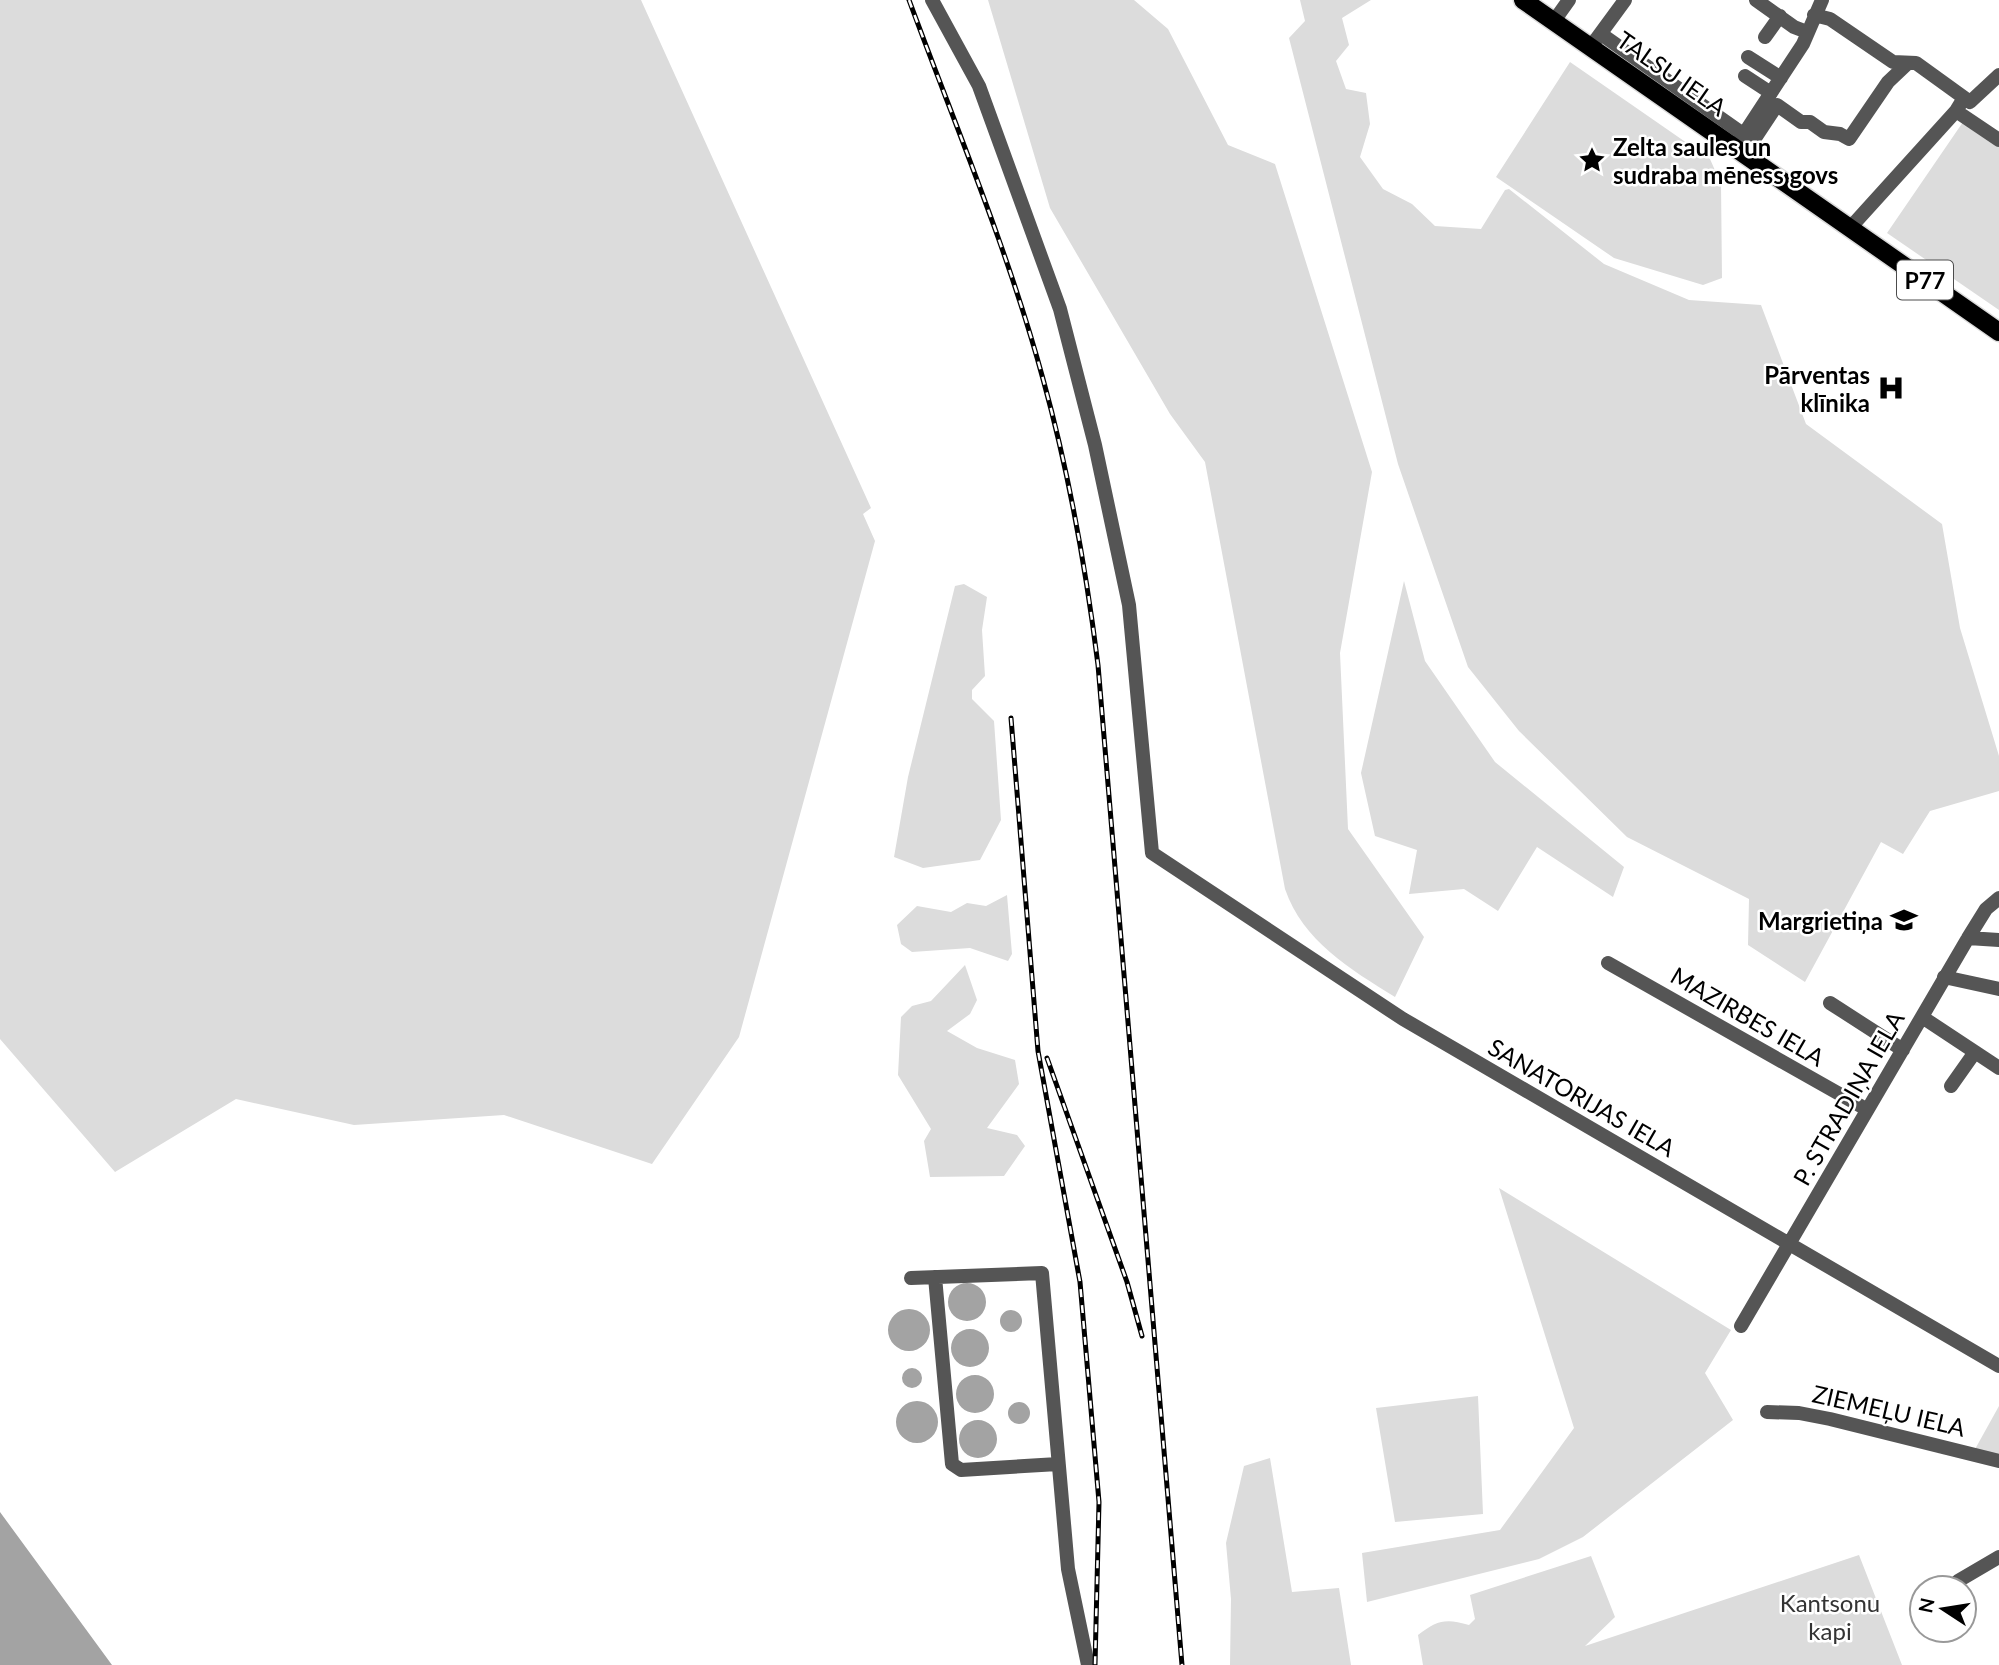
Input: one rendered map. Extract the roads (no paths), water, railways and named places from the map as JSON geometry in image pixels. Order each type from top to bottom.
[{"type":"main road","name":"TALSU IELA","points":[[1523,0],[1553,21],[1596,40],[1739,141],[1850,228],[1999,332]]},
{"type":"street","name":"SANATORIJAS IELA","points":[[932,0],[979,86],[1060,309],[1092,432],[1129,604],[1152,853],[1403,1019],[1999,1366]]},
{"type":"street","points":[[1553,21],[1569,0]]},
{"type":"street","points":[[1596,40],[1625,0]]},
{"type":"street","points":[[1739,141],[1772,99],[1781,78],[1804,44],[1822,0]]},
{"type":"street","points":[[1764,2],[1780,16],[1807,32]]},
{"type":"street","points":[[1814,15],[1830,19],[1893,62],[1916,63],[1999,140]]},
{"type":"street","points":[[1765,37],[1780,16]]},
{"type":"street","points":[[1748,57],[1781,78]]},
{"type":"street","points":[[1745,76],[1801,122],[1810,122],[1824,132],[1840,134],[1849,139],[1888,82],[1907,64]]},
{"type":"street","points":[[1850,228],[1960,104],[1970,102],[1999,75]]},
{"type":"street","name":"P. STRADIŅA IELA","points":[[1741,1326],[1944,977],[1986,909],[1999,898]]},
{"type":"street","points":[[1968,938],[1999,940]]},
{"type":"street","name":"MAZIRBES IELA","points":[[1608,963],[1866,1110]]},
{"type":"street","points":[[1944,977],[1999,989]]},
{"type":"street","points":[[1830,1003],[1903,1050]]},
{"type":"street","points":[[1922,1017],[1999,1068]]},
{"type":"street","points":[[1951,1086],[1975,1052]]},
{"type":"street","points":[[911,1278],[1042,1273],[1068,1569],[1088,1665]]},
{"type":"street","points":[[935,1277],[952,1464],[961,1470],[1058,1464]]},
{"type":"street","name":"ZIEMEĻU IELA","points":[[1767,1412],[1799,1413],[1830,1419],[1999,1461]]},
{"type":"street","points":[[1970,1574],[1999,1558]]},
{"type":"railway","points":[[909,0],[997,235],[1029,331],[1069,485],[1088,593],[1098,665],[1182,1665]]},
{"type":"railway","points":[[1011,718],[1038,1051],[1080,1282],[1099,1502],[1095,1665]]},
{"type":"railway","points":[[1047,1058],[1127,1282],[1142,1336]]},
{"type":"place","name":"Zelta saules un sudraba mēness govs","points":[[1592,160]]},
{"type":"place","name":"Pārventas klīnika","points":[[1891,388]]},
{"type":"place","name":"Margrietiņa","points":[[1904,920]]},
{"type":"park label","name":"Kantsonu kapi","points":[[1830,1616]]}]
